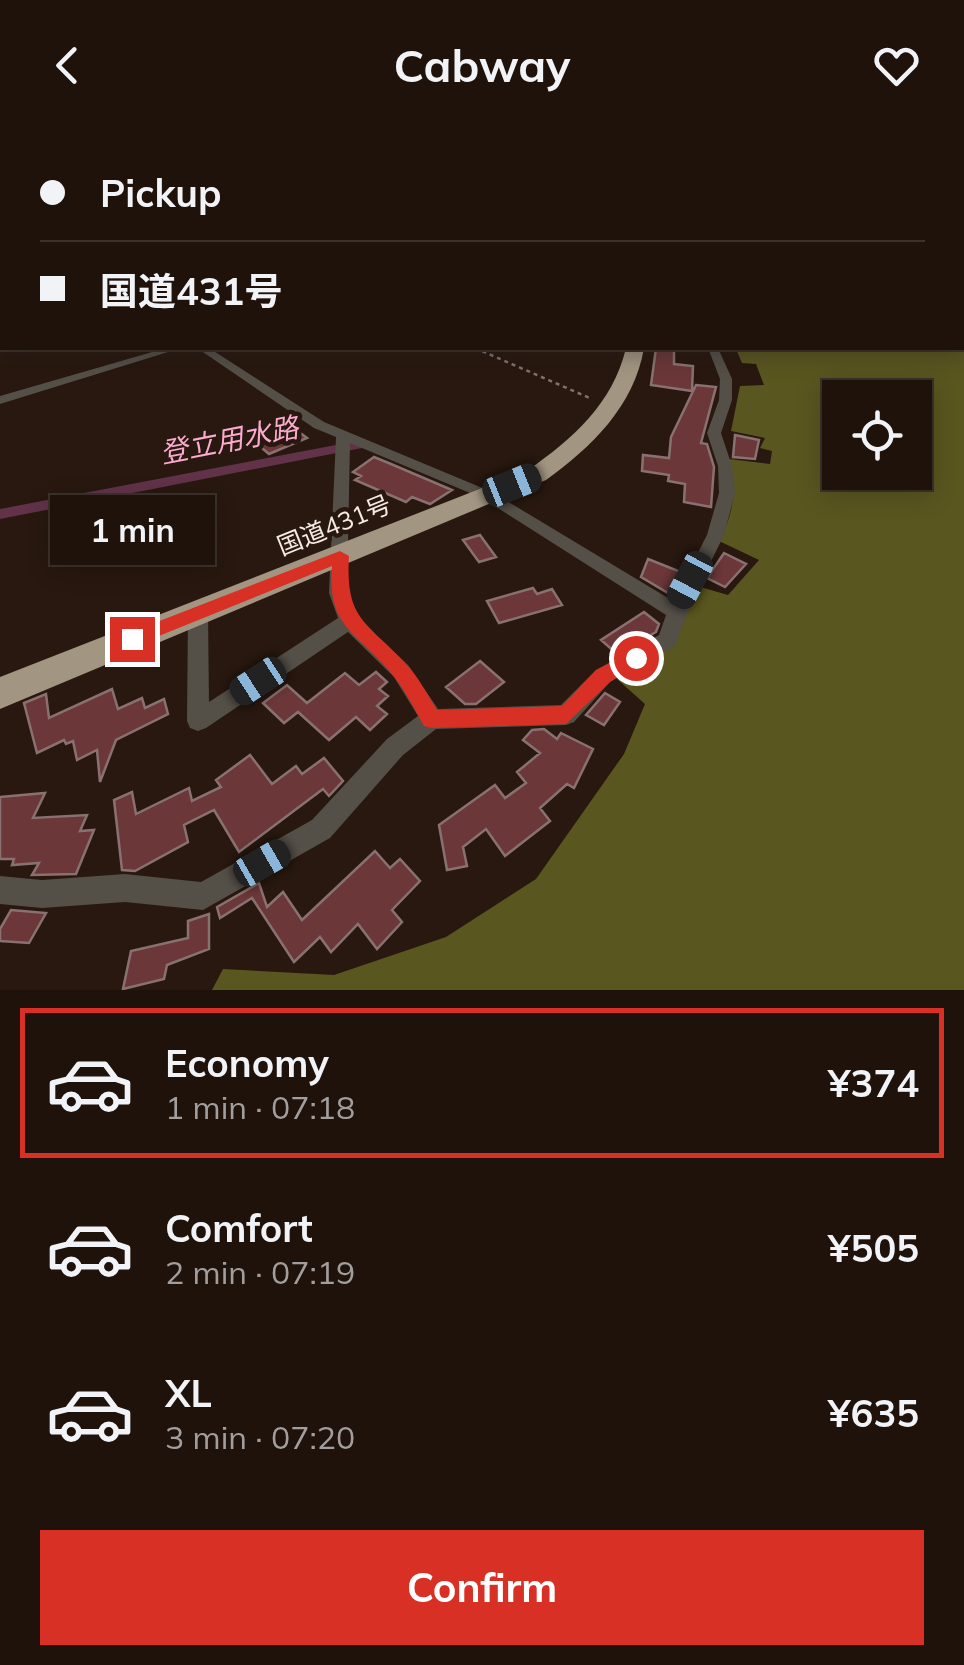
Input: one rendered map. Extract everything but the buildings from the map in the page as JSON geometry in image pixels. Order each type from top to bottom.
[{"type":"highway","name":"国道431号","points":[[0,693],[536,476],[569,454],[609,406],[633,366],[635,350]]},
{"type":"street","points":[[0,400],[169,350]]},
{"type":"street","points":[[205,350],[319,425],[488,495],[674,611]]},
{"type":"street","points":[[0,890],[42,894],[125,888],[202,896],[320,830],[396,747],[432,719],[566,715],[603,676],[668,640],[674,611],[722,519],[727,473],[714,433],[724,412],[729,380],[714,350]]},
{"type":"street","points":[[343,435],[338,593],[349,621],[401,671],[432,719]]},
{"type":"street","points":[[198,612],[198,721],[349,621]]},
{"type":"path","points":[[479,350],[609,406]]},
{"type":"shaded area","points":[[736,350],[964,350],[964,990],[212,990],[223,969],[334,975],[446,937],[536,879],[624,754],[645,704],[617,679],[672,645],[697,586],[728,595],[759,560],[719,541],[733,501],[729,459],[770,464],[772,451],[760,448],[765,438],[731,431],[740,386],[764,385],[756,364],[742,363]]},
{"type":"waterway","name":"登立用水路","points":[[0,514],[357,445]]},
{"type":"route","points":[[132,639],[340,556],[338,593],[349,621],[401,671],[432,719],[566,715],[603,676],[636,658]]}]
